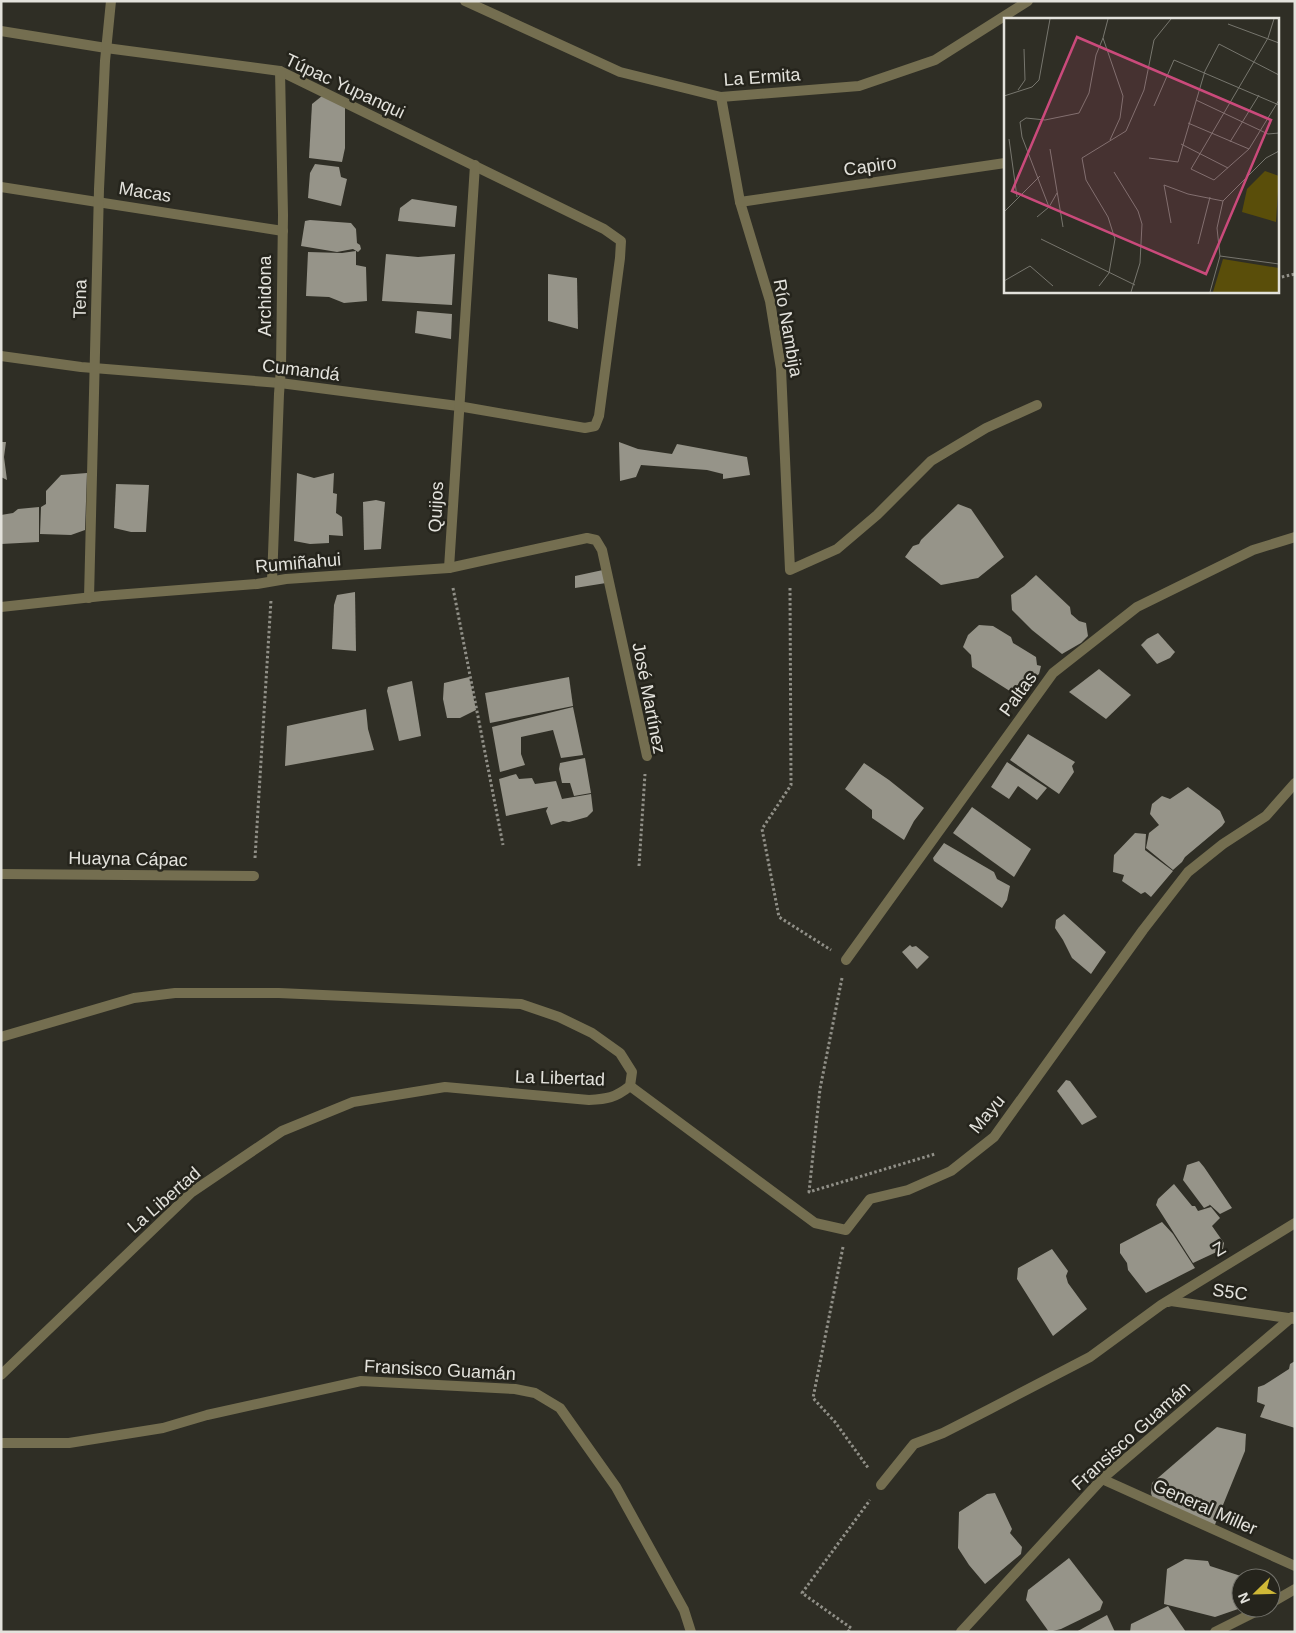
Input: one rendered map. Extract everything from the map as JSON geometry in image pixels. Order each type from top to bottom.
[{"type":"street","name":"Tena","points":[[89,598],[99,202],[106,48],[111,1]]},
{"type":"street","name":"La Ermita","points":[[465,1],[620,72],[721,97],[859,86],[935,60],[1028,1]]},
{"type":"street","name":"Túpac Yupanqui","points":[[1,30],[106,48],[280,71],[604,229],[621,241],[599,416],[595,426]]},
{"type":"street","name":"Archidona","points":[[272,581],[280,383],[283,230],[280,71]]},
{"type":"street","name":"Río Nambija","points":[[721,97],[740,202],[770,301],[781,369],[790,570]]},
{"type":"street","name":"Capiro","points":[[740,202],[1004,163]]},
{"type":"street","name":"Quijos","points":[[449,568],[475,165]]},
{"type":"street","name":"Macas","points":[[1,187],[283,230]]},
{"type":"street","name":"Cumandá","points":[[1,356],[81,368],[280,383],[458,406],[585,428],[595,426]]},
{"type":"street","points":[[790,570],[837,549],[877,515],[931,461],[986,428],[1036,405]]},
{"type":"street","name":"Paltas","points":[[846,960],[1053,673],[1136,607],[1253,550],[1295,537]]},
{"type":"street","name":"Rumiñahui","points":[[1,607],[272,581],[449,568],[587,538],[596,540]]},
{"type":"street","name":"José Martínez","points":[[596,540],[602,550],[647,756]]},
{"type":"street","name":"Mayu","points":[[846,1230],[870,1199],[908,1190],[951,1171],[994,1137],[1143,930],[1188,872],[1223,844],[1266,816],[1295,783]]},
{"type":"street","name":"Huayna Cápac","points":[[1,874],[254,876]]},
{"type":"street","name":"La Libertad","points":[[1,1038],[134,998],[175,993],[279,993],[521,1004],[559,1017],[592,1033],[620,1053],[632,1072],[630,1086],[618,1096],[604,1100],[446,1087],[353,1102],[282,1131],[192,1192],[1,1375]]},
{"type":"street","points":[[630,1086],[815,1223],[846,1230]]},
{"type":"street","name":"Z","points":[[881,1485],[914,1444],[982,1413],[1090,1357],[1161,1305],[1295,1223]]},
{"type":"street","name":"S5C","points":[[1161,1305],[1171,1301],[1293,1318]]},
{"type":"street","name":"Fransisco Guamán","points":[[961,1632],[1102,1480],[1293,1318]]},
{"type":"street","name":"Fransisco Guamán","points":[[1,1444],[69,1444],[163,1428],[207,1415],[361,1381],[515,1389],[535,1393],[560,1408],[616,1487],[684,1610],[691,1632]]},
{"type":"street","name":"General Miller","points":[[1102,1480],[1295,1566]]},
{"type":"street","points":[[1281,1597],[1295,1589]]},
{"type":"street","points":[[1215,1632],[1243,1618]]},
{"type":"path","points":[[1278,278],[1295,274]]},
{"type":"path","points":[[449,568],[503,845]]},
{"type":"path","points":[[790,570],[791,785],[762,829],[779,917],[846,960],[820,1089],[809,1192],[938,1154]]},
{"type":"path","points":[[254,876],[272,581]]},
{"type":"path","name":"José Martínez","points":[[639,866],[647,756]]},
{"type":"path","points":[[846,1230],[813,1398],[835,1422],[881,1485],[802,1593],[851,1628],[848,1632]]},
{"type":"building","points":[[322,96],[345,106],[345,148],[342,162],[309,158],[312,104]]},
{"type":"building","points":[[315,164],[339,167],[341,177],[347,179],[341,206],[308,198],[310,173]]},
{"type":"building","points":[[412,199],[457,206],[455,227],[398,221],[400,208]]},
{"type":"building","points":[[305,221],[351,223],[356,229],[357,243],[361,249],[358,252],[353,249],[337,252],[301,246]]},
{"type":"building","points":[[356,251],[356,265],[366,267],[367,301],[344,303],[329,297],[306,296],[308,252],[342,253]]},
{"type":"building","points":[[386,254],[418,257],[455,254],[452,305],[382,301]]},
{"type":"building","points":[[548,274],[577,278],[578,329],[548,321]]},
{"type":"building","points":[[417,311],[452,314],[451,339],[415,333]]},
{"type":"building","points":[[1,442],[6,442],[4,457],[7,480],[1,477]]},
{"type":"building","points":[[619,442],[638,449],[672,454],[677,444],[747,457],[750,475],[723,479],[723,474],[707,470],[641,465],[636,477],[620,481]]},
{"type":"building","points":[[87,473],[85,530],[71,535],[40,534],[41,507],[46,504],[46,491],[61,475]]},
{"type":"building","points":[[297,473],[314,478],[334,473],[333,493],[337,494],[336,513],[342,517],[343,536],[329,535],[329,543],[310,544],[294,541]]},
{"type":"building","points":[[116,484],[149,485],[146,532],[131,532],[114,528]]},
{"type":"building","points":[[376,500],[385,502],[381,549],[364,550],[363,502]]},
{"type":"building","points":[[958,504],[971,509],[1004,557],[978,578],[941,585],[905,557],[913,546],[919,544]]},
{"type":"building","points":[[39,507],[39,542],[1,544],[1,515],[13,513],[18,509]]},
{"type":"building","points":[[603,570],[606,583],[575,588],[575,576]]},
{"type":"building","points":[[1036,575],[1070,607],[1071,614],[1079,621],[1086,623],[1088,636],[1081,643],[1062,654],[1032,630],[1012,610],[1011,595]]},
{"type":"building","points":[[355,592],[356,651],[332,649],[334,605],[337,595]]},
{"type":"building","points":[[979,625],[993,626],[1011,637],[1013,643],[1036,657],[1037,665],[1041,666],[1039,674],[1029,682],[1019,697],[972,667],[971,655],[963,647],[968,635]]},
{"type":"building","points":[[1158,633],[1175,652],[1170,658],[1157,664],[1141,645]]},
{"type":"building","points":[[1099,669],[1131,695],[1106,719],[1069,692]]},
{"type":"building","points":[[469,677],[476,710],[460,718],[447,718],[443,699],[444,683]]},
{"type":"building","points":[[569,677],[573,706],[490,723],[485,693]]},
{"type":"building","points":[[412,681],[421,736],[399,741],[387,691],[388,687]]},
{"type":"building","points":[[573,707],[583,755],[561,758],[553,730],[521,737],[521,754],[525,765],[500,772],[492,727]]},
{"type":"building","points":[[366,709],[368,729],[374,750],[285,766],[287,726]]},
{"type":"building","points":[[1028,734],[1075,762],[1072,766],[1074,772],[1059,794],[1010,760]]},
{"type":"building","points":[[585,758],[591,793],[574,796],[570,783],[562,783],[559,769],[560,763]]},
{"type":"building","points":[[1007,762],[1047,788],[1037,800],[1018,786],[1009,799],[991,787]]},
{"type":"building","points":[[864,763],[924,808],[914,821],[904,840],[872,818],[872,810],[845,789]]},
{"type":"building","points":[[516,774],[519,779],[532,778],[535,784],[556,781],[562,799],[591,794],[593,811],[587,817],[551,825],[546,811],[548,807],[506,816],[499,779]]},
{"type":"building","points":[[1188,787],[1220,811],[1225,822],[1173,870],[1146,848],[1149,833],[1159,825],[1150,814],[1152,804],[1162,796],[1170,799]]},
{"type":"building","points":[[972,807],[1031,849],[1014,877],[953,833]]},
{"type":"building","points":[[1135,833],[1146,834],[1145,850],[1173,871],[1151,897],[1145,892],[1141,894],[1122,881],[1124,875],[1113,872],[1114,855]]},
{"type":"building","points":[[944,843],[994,872],[997,879],[1010,886],[1007,900],[1002,908],[934,861],[933,858]]},
{"type":"building","points":[[1064,914],[1106,952],[1091,974],[1072,958],[1055,928],[1056,920]]},
{"type":"building","points":[[910,945],[912,947],[916,946],[929,957],[917,969],[902,952]]},
{"type":"building","points":[[1066,1080],[1070,1081],[1097,1117],[1082,1125],[1057,1091]]},
{"type":"building","points":[[1199,1161],[1232,1208],[1220,1214],[1208,1203],[1210,1205],[1204,1208],[1183,1180],[1187,1165]]},
{"type":"building","points":[[1174,1184],[1198,1211],[1211,1207],[1220,1218],[1212,1226],[1224,1243],[1223,1249],[1193,1263],[1156,1205],[1158,1199]]},
{"type":"building","points":[[1162,1222],[1173,1234],[1195,1268],[1146,1293],[1128,1270],[1127,1263],[1120,1253],[1120,1244]]},
{"type":"building","points":[[1052,1249],[1068,1271],[1066,1276],[1068,1283],[1087,1309],[1053,1336],[1017,1279],[1018,1268]]},
{"type":"building","points":[[1295,1361],[1295,1428],[1260,1417],[1265,1405],[1257,1402],[1258,1387],[1289,1369],[1290,1364]]},
{"type":"building","points":[[1217,1427],[1246,1434],[1245,1451],[1214,1527],[1153,1500],[1151,1493],[1152,1483]]},
{"type":"building","points":[[995,1493],[1012,1529],[1010,1533],[1022,1547],[1021,1554],[985,1584],[958,1548],[959,1512],[987,1494]]},
{"type":"building","points":[[1069,1558],[1103,1602],[1100,1610],[1061,1629],[1049,1632],[1026,1600],[1028,1590]]},
{"type":"building","points":[[1185,1559],[1208,1561],[1210,1566],[1231,1573],[1231,1611],[1215,1617],[1164,1604],[1167,1569]]},
{"type":"building","points":[[1168,1606],[1186,1632],[1130,1632],[1131,1624]]},
{"type":"building","points":[[1107,1615],[1115,1632],[1076,1632]]}]
